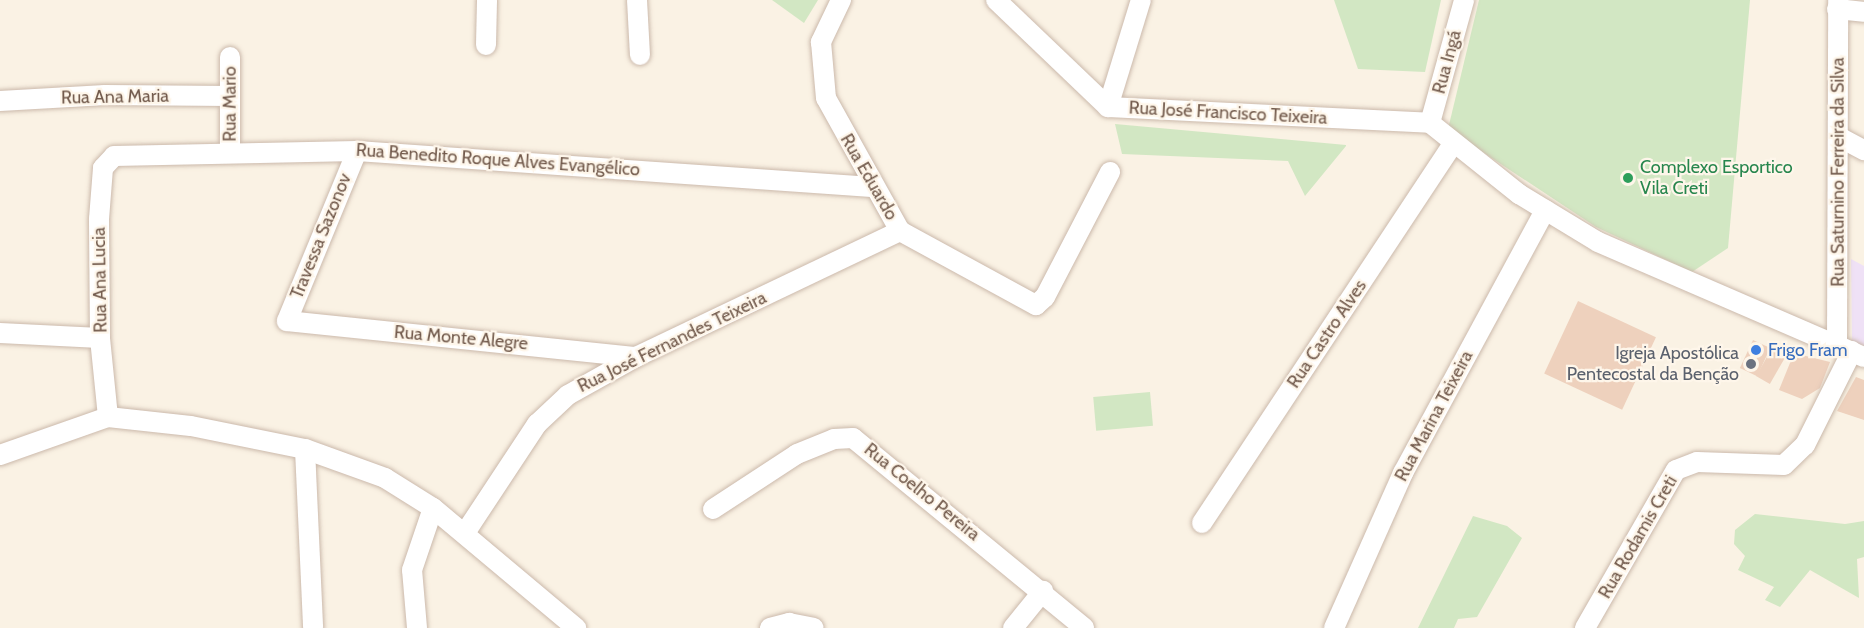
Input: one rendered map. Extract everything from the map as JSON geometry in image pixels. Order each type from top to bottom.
[{"type":"street","points":[[486,45],[488,0]]},
{"type":"street","points":[[637,0],[640,55]]},
{"type":"street","name":"Rua Eduardo","points":[[841,0],[821,42],[821,67],[826,98],[872,187],[900,231],[1026,303],[1036,304],[1045,297],[1110,172]]},
{"type":"street","name":"Rua José Francisco Teixeira","points":[[996,0],[1108,107],[1430,123]]},
{"type":"street","points":[[1108,107],[1141,0]]},
{"type":"street","name":"Rua Ingá","points":[[1430,123],[1464,0]]},
{"type":"street","points":[[1838,4],[1864,12]]},
{"type":"street","name":"Rua Saturnino Ferreira da Silva","points":[[1838,4],[1840,138],[1851,351]]},
{"type":"street","name":"Rua Mario","points":[[230,57],[230,151]]},
{"type":"street","name":"Rua Ana Maria","points":[[0,101],[105,95],[230,96]]},
{"type":"street","points":[[1430,123],[1452,145],[1545,210],[1670,276],[1851,351]]},
{"type":"street","points":[[1840,138],[1864,150]]},
{"type":"street","name":"Rua Castro Alves","points":[[1202,523],[1452,145]]},
{"type":"street","name":"Rua Benedito Roque Alves Evangélico","points":[[123,155],[230,151],[357,151],[872,187]]},
{"type":"street","name":"Travessa Sazonov","points":[[286,321],[357,151]]},
{"type":"street","name":"Rua Ana Lucia","points":[[108,417],[100,338],[99,219],[103,168],[107,160],[123,155]]},
{"type":"street","name":"Rua Marina Teixeira","points":[[1334,628],[1403,473],[1545,210]]},
{"type":"street","name":"Rua José Fernandes Teixeira","points":[[465,533],[552,409],[589,381],[900,231]]},
{"type":"street","name":"Rua Monte Alegre","points":[[286,321],[636,357]]},
{"type":"street","points":[[0,333],[100,338]]},
{"type":"street","name":"Rua Rodamis Creti","points":[[1584,628],[1676,470],[1697,462],[1784,465],[1805,445],[1851,351]]},
{"type":"street","points":[[0,455],[108,417],[192,426],[305,450],[385,478],[433,508],[576,628]]},
{"type":"street","name":"Rua Coelho Pereira","points":[[713,509],[797,454],[834,439],[854,438],[1043,591],[1084,628]]},
{"type":"street","points":[[305,450],[313,628]]},
{"type":"street","points":[[417,628],[412,570],[433,508]]},
{"type":"street","points":[[1013,628],[1043,591]]},
{"type":"street","points":[[1598,606],[1605,628]]},
{"type":"street","points":[[770,628],[789,623],[814,628]]},
{"type":"shaded area","points":[[1851,259],[1864,266],[1864,346],[1852,342]]},
{"type":"green space","points":[[772,0],[818,0],[804,23]]},
{"type":"green space","points":[[1334,0],[1441,0],[1425,72],[1358,69]]},
{"type":"green space","name":"Complexo Esportico Vila Creti","points":[[1479,0],[1750,0],[1728,248],[1692,272],[1596,227],[1448,129]]},
{"type":"green space","points":[[1115,124],[1346,146],[1305,196],[1288,161],[1122,154]]},
{"type":"green space","points":[[1150,392],[1153,426],[1096,431],[1093,397]]},
{"type":"green space","points":[[1755,514],[1845,524],[1864,521],[1864,557],[1857,559],[1859,598],[1810,570],[1780,607],[1765,600],[1774,587],[1738,570],[1745,556],[1734,544],[1735,530]]},
{"type":"green space","points":[[1473,516],[1507,526],[1522,538],[1477,617],[1458,619],[1454,628],[1418,628]]},
{"type":"building","points":[[1578,301],[1656,337],[1622,410],[1544,374]]},
{"type":"building","points":[[1753,340],[1770,348],[1757,376],[1740,368]]},
{"type":"building","points":[[1775,343],[1789,351],[1770,384],[1756,376]]},
{"type":"building","points":[[1794,353],[1830,362],[1820,388],[1802,399],[1779,390]]},
{"type":"building","points":[[1856,377],[1864,380],[1864,420],[1837,411]]},
{"type":"place","name":"Complexo Esportico Vila Creti","points":[[1628,178]]},
{"type":"place","name":"Frigo Fram","points":[[1756,350]]},
{"type":"place","name":"Igreja Apostólica Pentecostal da Benção","points":[[1751,364]]}]
